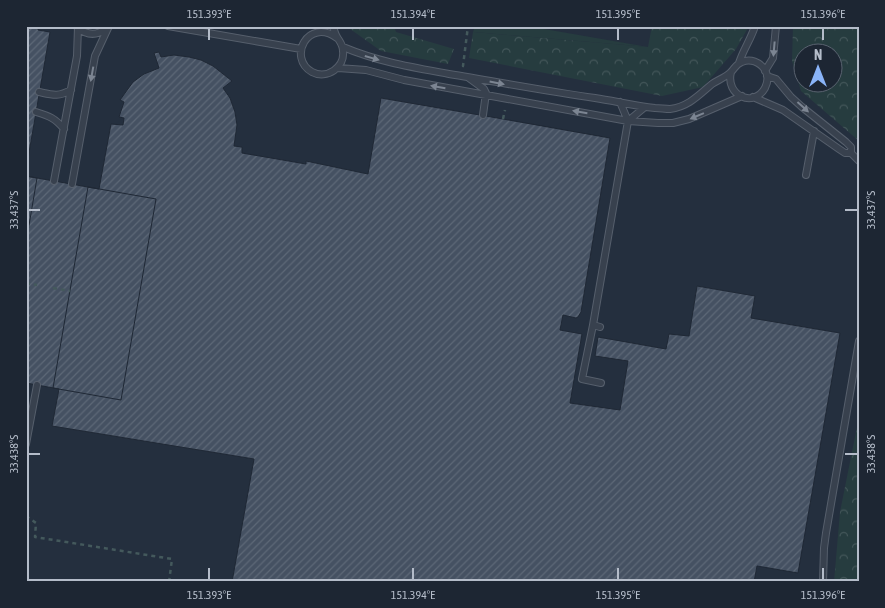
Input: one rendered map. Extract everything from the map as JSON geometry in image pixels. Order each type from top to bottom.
[{"type":"lane","points":[[168,26],[301,49]]},
{"type":"lane","points":[[311,35],[313,26]]},
{"type":"lane","points":[[333,26],[337,38],[343,47],[363,56],[510,85],[645,107],[669,109],[683,106],[731,72]]},
{"type":"lane","points":[[739,63],[755,26]]},
{"type":"lane","points":[[776,26],[773,58],[766,73],[766,86],[758,95],[753,97],[747,98],[736,94],[730,84],[731,72],[734,66],[745,61],[757,62],[766,73],[776,79],[802,108],[846,142],[851,153],[859,161]]},
{"type":"lane","points":[[77,27],[83,32],[95,34],[102,32],[108,27]]},
{"type":"lane","points":[[54,181],[77,56],[77,27]]},
{"type":"lane","points":[[72,184],[95,56],[108,27]]},
{"type":"lane","points":[[337,38],[324,32],[317,32],[306,38],[301,49],[303,62],[312,72],[318,74],[332,72],[338,68],[343,58],[343,47]]},
{"type":"lane","points":[[338,68],[376,72],[404,80],[486,96],[628,121],[674,123],[689,119],[742,96]]},
{"type":"lane","points":[[468,77],[484,89],[486,93],[483,115]]},
{"type":"lane","points":[[39,92],[54,96],[71,90]]},
{"type":"lane","points":[[753,97],[783,110],[845,153],[851,153]]},
{"type":"lane","points":[[601,383],[582,379],[596,326],[628,121],[620,102]]},
{"type":"lane","points":[[628,121],[645,107]]},
{"type":"lane","points":[[36,112],[51,116],[64,129]]},
{"type":"lane","points":[[806,175],[814,131]]},
{"type":"lane","points":[[823,582],[826,532],[859,341]]},
{"type":"lane","points":[[26,444],[38,385]]},
{"type":"path","points":[[463,66],[468,26]]},
{"type":"path","points":[[503,119],[505,110]]},
{"type":"path","points":[[26,283],[37,285]]},
{"type":"path","points":[[53,288],[70,291]]},
{"type":"path","points":[[27,516],[36,523],[35,537],[172,559],[168,582]]},
{"type":"green space","points":[[346,26],[394,26],[396,32],[454,49],[448,64],[381,51]]},
{"type":"green space","points":[[475,26],[527,26],[648,47],[473,32]]},
{"type":"green space","points":[[652,26],[749,26],[736,49],[703,87],[662,96],[469,58],[473,32],[648,47]]},
{"type":"green space","points":[[793,26],[859,26],[859,141],[802,92],[842,92],[842,42],[793,42]]},
{"type":"green space","points":[[859,417],[859,582],[834,582],[840,512]]},
{"type":"building","points":[[26,26],[38,26],[38,30],[50,32],[26,170]]},
{"type":"building","points":[[159,52],[161,57],[174,55],[201,60],[213,66],[232,81],[223,88],[230,98],[235,112],[237,125],[234,146],[242,147],[242,153],[306,164],[306,161],[368,174],[381,98],[610,138],[581,312],[576,318],[563,315],[560,330],[582,334],[570,403],[620,410],[628,361],[595,356],[598,337],[666,349],[669,334],[689,336],[697,286],[755,296],[751,318],[840,333],[798,573],[757,566],[754,582],[232,582],[254,459],[52,426],[59,389],[26,383],[26,176],[99,189],[111,124],[123,125],[124,118],[119,117],[124,102],[120,100],[133,82],[144,74],[159,68],[154,53]]},
{"type":"building","points":[[26,176],[37,178],[26,243]]},
{"type":"building","points":[[88,187],[156,199],[121,400],[53,388]]}]
